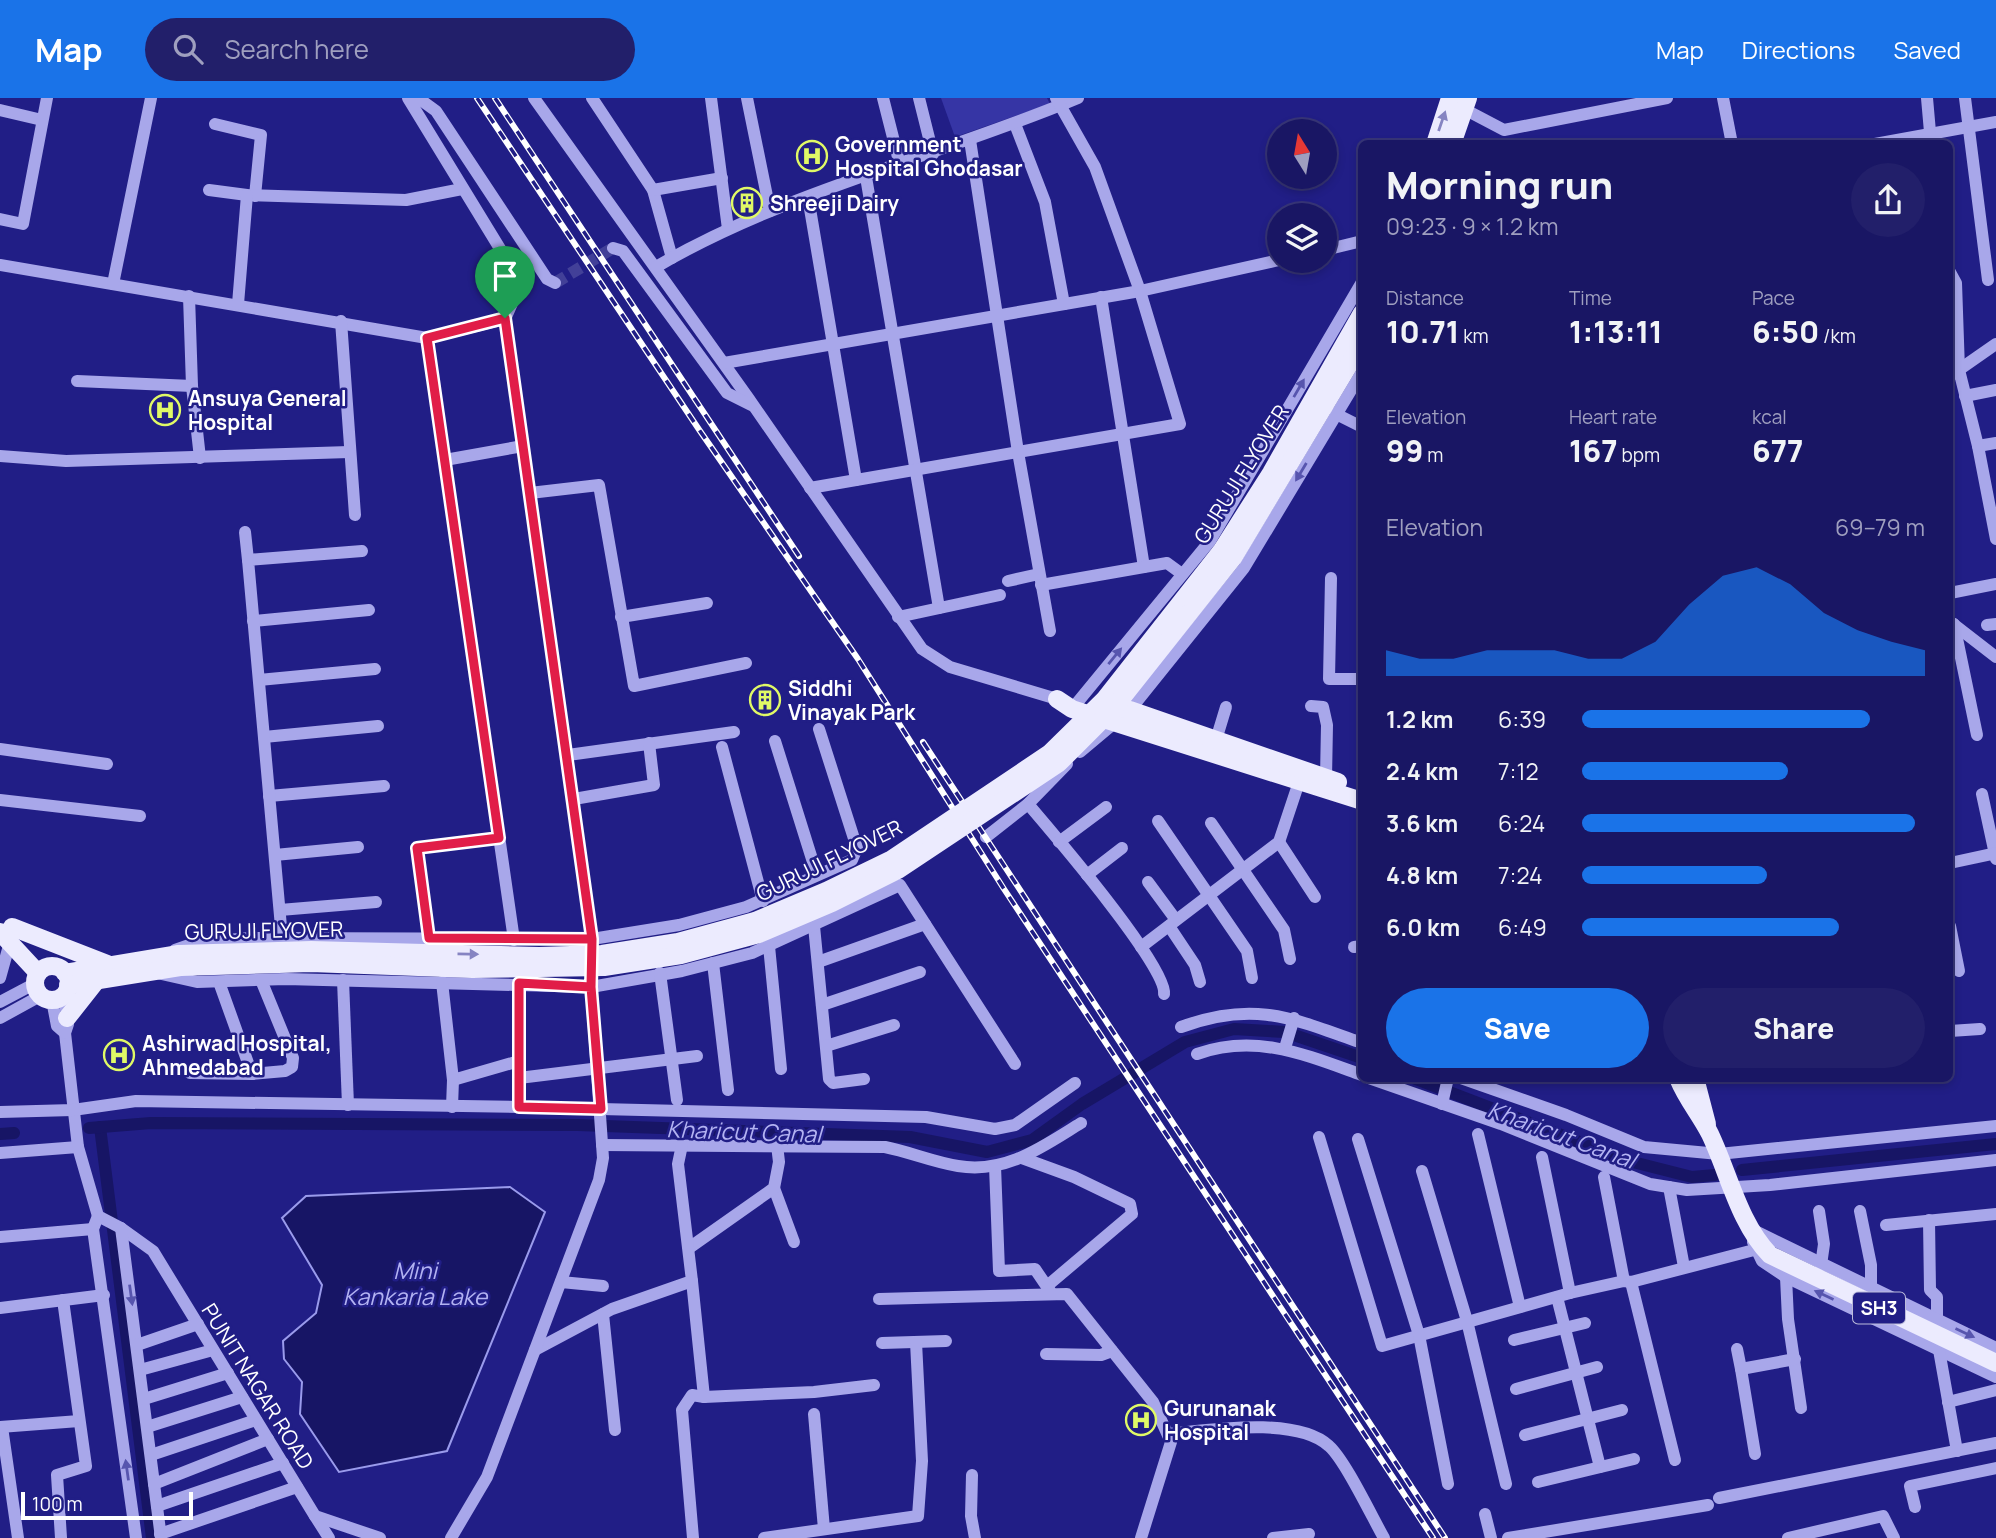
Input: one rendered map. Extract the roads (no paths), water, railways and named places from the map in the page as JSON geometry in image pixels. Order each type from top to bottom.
[{"type":"main road","points":[[1437,140],[1460,102]]},
{"type":"main road","points":[[1453,140],[1460,102]]},
{"type":"main road","name":"GURUJI FLYOVER","points":[[149,965],[311,950],[539,956],[602,954],[678,942],[755,921],[827,891],[892,859],[1051,752],[1104,700],[1222,550],[1271,473],[1358,320]]},
{"type":"main road","name":"GURUJI FLYOVER","points":[[180,961],[472,969],[604,967],[681,955],[759,934],[898,870],[1059,763],[1114,708],[1233,558],[1358,350]]},
{"type":"main road","points":[[1070,702],[1216,740],[1358,787]]},
{"type":"main road","points":[[1124,716],[1299,782],[1358,800]]},
{"type":"main road","points":[[6,930],[110,965]]},
{"type":"main road","points":[[6,930],[52,984]]},
{"type":"main road","points":[[52,984],[110,965],[149,965]]},
{"type":"main road","points":[[52,984],[97,980],[149,965]]},
{"type":"main road","points":[[66,1026],[97,980]]},
{"type":"main road","points":[[1680,1082],[1687,1101],[1708,1130]]},
{"type":"main road","points":[[1696,1082],[1708,1130],[1719,1154]]},
{"type":"main road","name":"SH3","points":[[1719,1154],[1759,1249],[1996,1363]]},
{"type":"street","points":[[0,219],[23,224],[47,98]]},
{"type":"street","points":[[113,284],[151,98]]},
{"type":"street","points":[[408,98],[521,283],[505,318],[592,939],[591,987],[602,1142],[599,1181],[487,1477],[451,1538]]},
{"type":"street","points":[[418,98],[436,111],[547,279],[555,283]]},
{"type":"street","points":[[534,98],[755,407],[922,649],[935,660],[1070,702],[1210,541],[1358,289]]},
{"type":"street","points":[[592,98],[653,190],[672,258]]},
{"type":"street","points":[[711,98],[728,229]]},
{"type":"street","points":[[747,98],[770,211]]},
{"type":"street","points":[[883,98],[900,165]]},
{"type":"street","points":[[919,98],[933,154]]},
{"type":"street","points":[[656,268],[728,229],[770,211],[1015,124],[1057,102],[1078,98]]},
{"type":"street","points":[[1460,102],[1504,130],[1667,98]]},
{"type":"street","points":[[1723,98],[1731,140]]},
{"type":"street","points":[[1927,98],[1928,139],[1966,127],[1996,122]]},
{"type":"street","points":[[1965,98],[1966,127],[1988,280]]},
{"type":"street","points":[[810,488],[1180,424],[1140,291],[1094,167],[1057,102]]},
{"type":"street","points":[[0,110],[42,120]]},
{"type":"street","points":[[215,124],[261,135],[238,304]]},
{"type":"street","points":[[1015,124],[1045,202],[1064,304]]},
{"type":"street","points":[[970,140],[1018,452],[1050,631]]},
{"type":"street","points":[[866,177],[913,470],[939,608]]},
{"type":"street","points":[[653,190],[722,178]]},
{"type":"street","points":[[209,190],[251,195],[406,200],[462,189]]},
{"type":"street","points":[[808,197],[856,480]]},
{"type":"street","points":[[1337,247],[1358,243]]},
{"type":"street","points":[[613,248],[623,251],[727,393],[755,407]]},
{"type":"street","points":[[724,363],[1140,291],[1267,263]]},
{"type":"street","points":[[0,265],[341,321],[427,338],[505,318]]},
{"type":"street","points":[[1953,277],[1956,282],[1954,373],[1965,396],[1993,495],[1996,539]]},
{"type":"street","points":[[189,296],[192,386],[200,458]]},
{"type":"street","points":[[1101,297],[1144,567]]},
{"type":"street","points":[[341,321],[355,515]]},
{"type":"street","points":[[427,338],[514,940]]},
{"type":"street","points":[[1954,373],[1996,344]]},
{"type":"street","points":[[986,837],[1028,804],[1079,753],[1124,716],[1244,568],[1358,378]]},
{"type":"street","points":[[77,381],[192,386]]},
{"type":"street","points":[[1965,396],[1996,390]]},
{"type":"street","points":[[1336,414],[1358,425]]},
{"type":"street","points":[[1978,446],[1996,443]]},
{"type":"street","points":[[445,460],[523,446]]},
{"type":"street","points":[[0,456],[66,461],[349,452]]},
{"type":"street","points":[[530,493],[599,485],[634,686],[746,663]]},
{"type":"street","points":[[245,532],[282,938]]},
{"type":"street","points":[[248,560],[362,551]]},
{"type":"street","points":[[1008,581],[1167,563],[1182,574]]},
{"type":"street","points":[[1331,578],[1329,679],[1358,679]]},
{"type":"street","points":[[1953,592],[1996,584]]},
{"type":"street","points":[[898,617],[1000,595]]},
{"type":"street","points":[[621,617],[707,603]]},
{"type":"street","points":[[253,621],[369,610]]},
{"type":"street","points":[[1953,624],[1996,657]]},
{"type":"street","points":[[1953,627],[1977,735]]},
{"type":"street","points":[[259,680],[375,669]]},
{"type":"street","points":[[1311,706],[1323,707],[1327,725],[1326,778]]},
{"type":"street","points":[[1216,740],[1226,707]]},
{"type":"street","points":[[264,737],[378,726]]},
{"type":"street","points":[[149,965],[195,943],[282,938],[592,939],[679,926],[763,901],[852,860],[857,842],[819,729]]},
{"type":"street","points":[[568,755],[734,732]]},
{"type":"street","points":[[775,741],[817,876]]},
{"type":"street","points":[[574,799],[654,785],[649,743]]},
{"type":"street","points":[[722,747],[763,901]]},
{"type":"street","points":[[0,749],[107,764]]},
{"type":"street","points":[[1140,947],[1279,842],[1299,782]]},
{"type":"street","points":[[269,796],[384,786]]},
{"type":"street","points":[[1953,862],[1996,855],[1982,794]]},
{"type":"street","points":[[0,800],[140,816]]},
{"type":"street","points":[[1028,804],[1087,875],[1140,947],[1162,979],[1164,994]]},
{"type":"street","points":[[1059,842],[1106,807]]},
{"type":"street","points":[[1158,821],[1247,951],[1252,978]]},
{"type":"street","points":[[1211,823],[1284,930],[1290,958]]},
{"type":"street","points":[[429,938],[417,848],[499,838]]},
{"type":"street","points":[[1279,842],[1315,897]]},
{"type":"street","points":[[275,855],[358,847]]},
{"type":"street","points":[[1087,875],[1122,848]]},
{"type":"street","points":[[1148,882],[1195,965],[1200,982]]},
{"type":"street","points":[[149,965],[197,982],[343,980],[591,987],[713,963],[769,946],[900,885],[1015,1064]]},
{"type":"street","points":[[280,910],[376,902]]},
{"type":"street","points":[[818,962],[925,924]]},
{"type":"street","points":[[814,926],[829,1079],[833,1083],[864,1079]]},
{"type":"street","points":[[0,978],[6,930]]},
{"type":"street","points":[[1953,941],[1959,971]]},
{"type":"street","points":[[769,946],[781,1069]]},
{"type":"street","points":[[713,963],[728,1090]]},
{"type":"street","points":[[822,1005],[920,972]]},
{"type":"street","points":[[660,973],[677,1100]]},
{"type":"street","points":[[190,1073],[253,1074],[285,1071],[292,1067],[293,1058],[261,980]]},
{"type":"street","points":[[343,980],[348,1105]]},
{"type":"street","points":[[219,982],[253,1074]]},
{"type":"street","points":[[442,982],[453,1080],[452,1107]]},
{"type":"street","points":[[519,983],[519,1107]]},
{"type":"street","points":[[0,1002],[52,984]]},
{"type":"street","points":[[0,1018],[52,984]]},
{"type":"street","points":[[52,984],[66,1026],[72,1110],[78,1147],[98,1216],[93,1229],[136,1538]]},
{"type":"street","points":[[1181,1027],[1212,1016],[1246,1013],[1293,1020],[1358,1042]]},
{"type":"street","points":[[1286,1046],[1293,1020]]},
{"type":"street","points":[[827,1046],[894,1025]]},
{"type":"street","points":[[1953,1031],[1980,1029]]},
{"type":"street","points":[[1197,1054],[1238,1044],[1286,1046],[1358,1073]]},
{"type":"street","points":[[519,1078],[697,1056]]},
{"type":"street","points":[[453,1080],[519,1061]]},
{"type":"street","points":[[1380,1082],[1650,1184],[1687,1190],[1733,1188],[1996,1160]]},
{"type":"street","points":[[1442,1104],[1447,1082]]},
{"type":"street","points":[[1472,1082],[1566,1115],[1644,1147],[1719,1154],[1996,1126]]},
{"type":"street","points":[[0,1112],[72,1110],[136,1101],[519,1107],[601,1112],[926,1117],[995,1129],[1015,1125],[1075,1083]]},
{"type":"street","points":[[602,1142],[885,1147],[918,1153],[955,1166],[983,1169],[1021,1158],[1081,1123]]},
{"type":"street","points":[[1478,1134],[1520,1307]]},
{"type":"street","points":[[1319,1137],[1382,1346],[1570,1293],[1627,1282],[1759,1249]]},
{"type":"street","points":[[1358,1139],[1419,1335],[1448,1484]]},
{"type":"street","points":[[682,1145],[678,1164],[704,1397]]},
{"type":"street","points":[[777,1145],[779,1162],[774,1188],[794,1242]]},
{"type":"street","points":[[0,1153],[78,1147]]},
{"type":"street","points":[[1542,1157],[1570,1293]]},
{"type":"street","points":[[1021,1158],[1074,1177],[1130,1204],[1132,1214],[1049,1290]]},
{"type":"street","points":[[995,1166],[999,1271],[1035,1269],[1049,1290]]},
{"type":"street","points":[[1422,1171],[1467,1321],[1506,1484]]},
{"type":"street","points":[[1604,1177],[1627,1282],[1675,1460]]},
{"type":"street","points":[[1669,1187],[1684,1267]]},
{"type":"street","points":[[688,1248],[774,1188]]},
{"type":"street","points":[[1819,1211],[1824,1244],[1821,1265]]},
{"type":"street","points":[[1860,1211],[1871,1265],[1871,1289]]},
{"type":"street","points":[[1886,1225],[1996,1214]]},
{"type":"street","name":"PUNIT NAGAR ROAD","points":[[98,1216],[121,1227],[153,1251],[329,1538]]},
{"type":"street","points":[[1929,1220],[1930,1290],[1937,1297],[1937,1321]]},
{"type":"street","points":[[121,1227],[161,1536],[297,1487]]},
{"type":"street","name":"SH3","points":[[1750,1228],[1821,1265],[1996,1348]]},
{"type":"street","points":[[0,1237],[93,1229]]},
{"type":"street","name":"SH3","points":[[1759,1249],[1762,1261],[1786,1278],[1996,1377]]},
{"type":"street","points":[[1786,1278],[1788,1319],[1801,1408]]},
{"type":"street","points":[[535,1350],[603,1314],[692,1280]]},
{"type":"street","points":[[561,1282],[603,1286]]},
{"type":"street","points":[[879,1299],[1049,1290],[1067,1294],[1153,1402],[1171,1442],[1141,1538]]},
{"type":"street","points":[[0,1308],[104,1295]]},
{"type":"street","points":[[1557,1297],[1600,1467]]},
{"type":"street","points":[[61,1538],[57,1475],[86,1466],[63,1300]]},
{"type":"street","points":[[603,1314],[615,1430]]},
{"type":"street","points":[[137,1345],[198,1324]]},
{"type":"street","points":[[1514,1340],[1585,1324]]},
{"type":"street","points":[[882,1343],[946,1341]]},
{"type":"street","points":[[764,1538],[918,1516],[922,1461],[916,1342]]},
{"type":"street","points":[[1737,1349],[1755,1454]]},
{"type":"street","points":[[140,1370],[213,1350]]},
{"type":"street","points":[[1939,1350],[1957,1451]]},
{"type":"street","points":[[1046,1354],[1101,1355],[1112,1351]]},
{"type":"street","points":[[1741,1369],[1795,1359]]},
{"type":"street","points":[[1516,1389],[1597,1367]]},
{"type":"street","points":[[144,1399],[228,1373]]},
{"type":"street","points":[[694,1538],[682,1410],[692,1395],[704,1397],[814,1392],[874,1385]]},
{"type":"street","points":[[1948,1402],[1996,1390]]},
{"type":"street","points":[[147,1427],[242,1397]]},
{"type":"street","points":[[1525,1435],[1622,1410]]},
{"type":"street","points":[[814,1415],[824,1529]]},
{"type":"street","points":[[151,1455],[256,1420]]},
{"type":"street","points":[[18,1538],[1,1427],[79,1421]]},
{"type":"street","points":[[1168,1434],[1277,1429],[1315,1434],[1332,1448],[1384,1538]]},
{"type":"street","points":[[154,1483],[268,1439]]},
{"type":"street","points":[[1508,1538],[1714,1502],[1996,1443]]},
{"type":"street","points":[[1538,1482],[1634,1459]]},
{"type":"street","points":[[157,1506],[283,1463]]},
{"type":"street","points":[[1915,1507],[1910,1486],[1996,1468]]},
{"type":"street","points":[[972,1475],[971,1516],[975,1538]]},
{"type":"street","points":[[1485,1514],[1491,1538]]},
{"type":"street","points":[[315,1516],[380,1538]]},
{"type":"street","points":[[1788,1538],[1883,1516],[1894,1538]]},
{"type":"street","points":[[1273,1538],[1309,1534]]},
{"type":"water","name":"Mini Kankaria Lake","points":[[510,1187],[545,1212],[447,1451],[339,1472],[300,1414],[302,1382],[284,1359],[283,1341],[316,1313],[322,1285],[282,1218],[306,1196]]},
{"type":"waterway","name":"Kharicut Canal","points":[[89,1128],[151,1123],[578,1125],[910,1137],[987,1152],[1032,1140],[1082,1104],[1185,1042],[1234,1029],[1285,1032],[1358,1057]]},
{"type":"waterway","name":"Kharicut Canal","points":[[1423,1082],[1629,1161],[1692,1177],[1715,1175]]},
{"type":"waterway","points":[[100,1127],[152,1538]]},
{"type":"waterway","name":"Kharicut Canal","points":[[0,1134],[14,1133]]},
{"type":"waterway","name":"Kharicut Canal","points":[[1742,1170],[1996,1144]]},
{"type":"tunnel","points":[[555,283],[613,248]]},
{"type":"railway","points":[[477,98],[700,431],[858,659],[1004,889],[1433,1538]]},
{"type":"railway","points":[[495,98],[799,556]]},
{"type":"railway","points":[[923,742],[1445,1538]]},
{"type":"place","name":"Government Hospital Ghodasar","points":[[812,156]]},
{"type":"place","name":"Shreeji Dairy","points":[[747,203]]},
{"type":"place","name":"Ansuya General Hospital","points":[[165,410]]},
{"type":"place","name":"Siddhi Vinayak Park","points":[[765,700]]},
{"type":"place","name":"Ashirwad Hospital, Ahmedabad","points":[[119,1055]]},
{"type":"place","name":"Gurunanak Hospital","points":[[1141,1420]]}]
